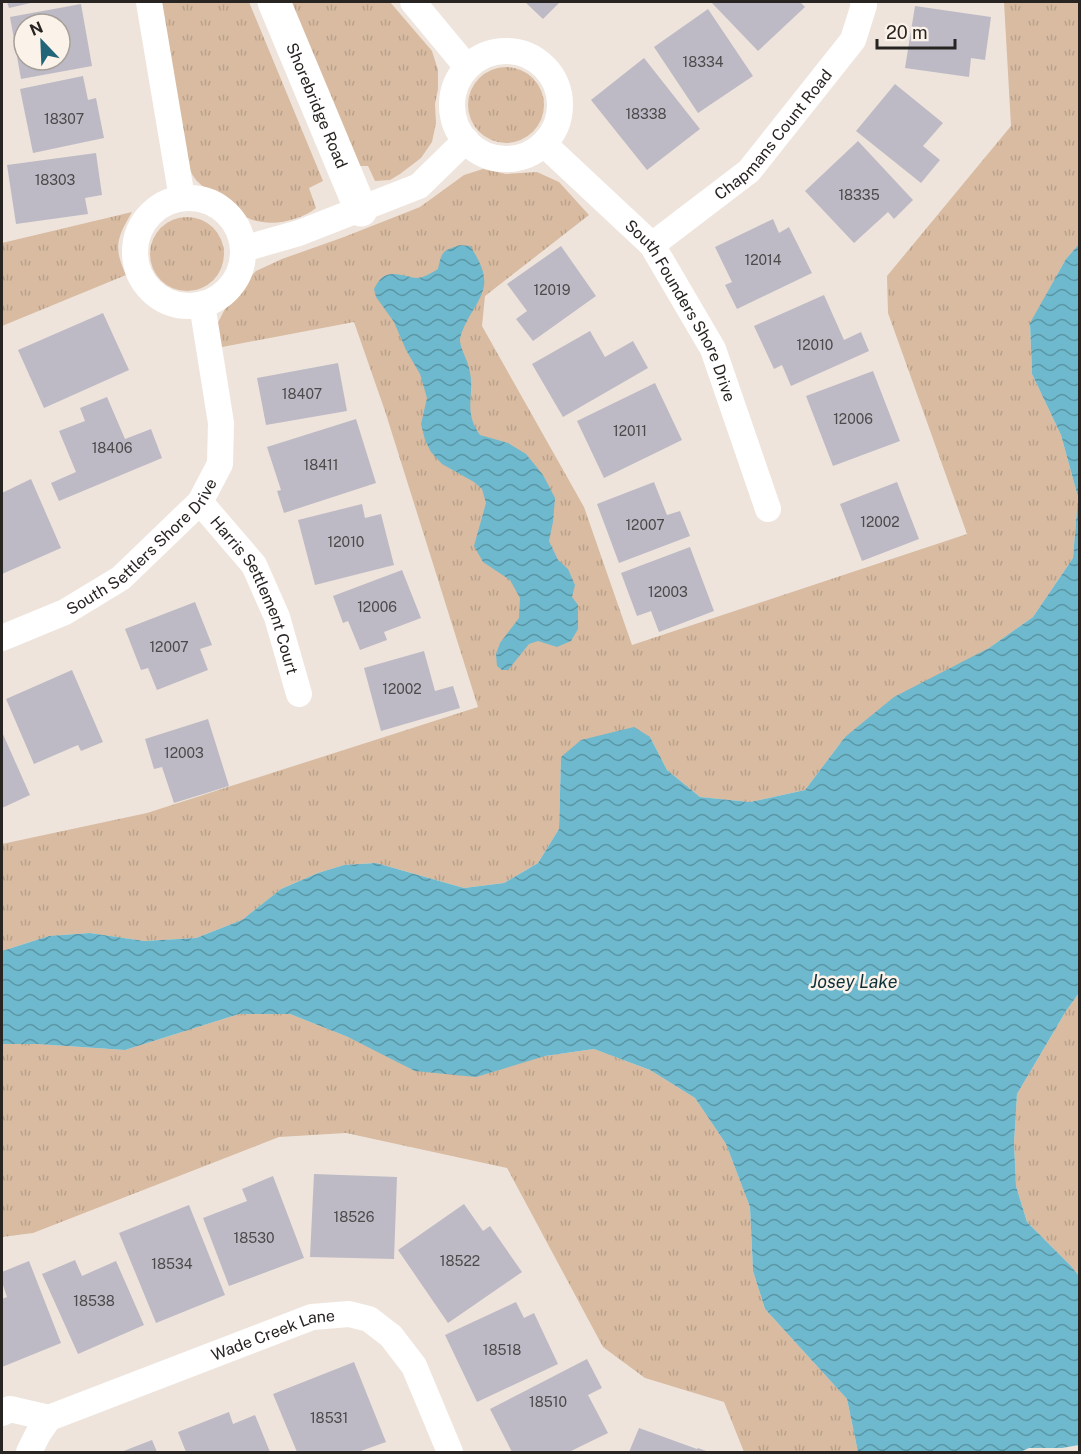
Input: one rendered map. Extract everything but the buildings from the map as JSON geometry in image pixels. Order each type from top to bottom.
[{"type":"street","points":[[149,2],[182,198]]},
{"type":"street","name":"Shorebridge Road","points":[[274,2],[361,210]]},
{"type":"street","points":[[413,2],[467,67]]},
{"type":"street","name":"Chapmans Count Road","points":[[652,245],[749,171],[853,40],[863,2]]},
{"type":"street","points":[[505,51],[528,55],[546,67],[558,87],[561,106],[556,126],[544,144],[522,157],[501,159],[482,153],[466,141],[455,123],[452,104],[456,86],[467,67],[485,55],[505,51]]},
{"type":"street","points":[[243,249],[299,233],[419,186],[466,141]]},
{"type":"street","name":"South Founders Shore Drive","points":[[544,144],[652,245],[713,349],[768,509]]},
{"type":"street","points":[[182,198],[206,200],[226,212],[238,229],[243,249],[240,272],[228,289],[211,301],[192,306],[171,303],[154,293],[141,277],[135,258],[136,237],[148,216],[163,204],[182,198]]},
{"type":"street","name":"South Settlers Shore Drive","points":[[2,638],[64,612],[121,578],[200,502],[220,464],[222,423],[202,304]]},
{"type":"street","name":"Harris Settlement Court","points":[[200,502],[254,565],[277,617],[299,694]]},
{"type":"street","name":"Wade Creek Lane","points":[[38,1435],[312,1317],[349,1314],[369,1319],[391,1336],[414,1366],[450,1452]]},
{"type":"street","points":[[2,1413],[10,1409],[38,1435]]},
{"type":"green space","points":[[158,2],[249,2],[323,181],[309,188],[316,208],[289,221],[267,223],[257,221],[247,218],[195,178],[185,158],[181,142]]},
{"type":"green space","points":[[284,2],[390,2],[432,51],[438,70],[436,123],[432,142],[421,158],[390,180],[375,181],[368,166],[352,166]]},
{"type":"green space","points":[[1004,2],[1079,2],[1079,244],[1066,259],[1030,324],[1032,374],[1061,435],[1078,497],[1073,558],[1033,617],[989,648],[845,737],[805,790],[750,802],[700,797],[667,770],[650,737],[561,757],[559,829],[538,863],[504,883],[464,888],[376,863],[344,865],[281,889],[242,920],[196,938],[144,941],[90,933],[49,936],[2,951],[2,844],[147,813],[478,707],[385,411],[354,322],[217,348],[216,326],[232,296],[256,271],[420,207],[464,175],[483,169],[506,174],[537,172],[559,182],[589,215],[485,296],[482,326],[584,507],[632,645],[967,534],[888,313],[887,276],[1011,126]]},
{"type":"green space","points":[[506,67],[521,70],[533,78],[541,90],[544,105],[541,120],[533,132],[521,140],[506,143],[491,140],[479,132],[471,120],[468,105],[471,90],[479,78],[491,70]]},
{"type":"green space","points":[[132,212],[118,243],[119,257],[126,275],[2,326],[2,243]]},
{"type":"green space","points":[[187,217],[208,223],[218,233],[224,254],[218,275],[208,285],[187,291],[166,285],[156,275],[150,254],[156,233],[166,223]]},
{"type":"green space","points":[[1079,993],[1079,1276],[1027,1222],[1016,1186],[1014,1143],[1017,1094]]},
{"type":"green space","points":[[239,1014],[290,1014],[348,1037],[545,1056],[594,1049],[650,1070],[695,1098],[726,1144],[750,1207],[753,1271],[765,1309],[847,1399],[858,1452],[744,1452],[724,1402],[645,1378],[603,1347],[507,1168],[346,1133],[279,1137],[33,1233],[2,1237],[2,1044],[125,1050]]},
{"type":"water","name":"Josey Lake","points":[[1079,244],[1079,993],[1017,1094],[1014,1143],[1016,1186],[1027,1222],[1079,1276],[1079,1445],[1062,1448],[1029,1448],[1020,1452],[858,1452],[847,1399],[765,1309],[753,1271],[750,1207],[726,1144],[695,1098],[650,1070],[594,1049],[545,1056],[476,1077],[415,1071],[348,1037],[290,1014],[239,1014],[125,1050],[2,1044],[2,951],[49,936],[90,933],[144,941],[196,938],[242,920],[281,889],[344,865],[376,863],[464,888],[504,883],[538,863],[559,829],[561,757],[581,740],[634,727],[650,737],[667,770],[700,797],[750,802],[805,790],[845,737],[894,697],[989,648],[1033,617],[1073,558],[1078,497],[1061,435],[1032,374],[1030,323],[1066,259]]},
{"type":"water","points":[[460,245],[470,246],[479,261],[484,278],[482,294],[460,338],[471,377],[470,410],[472,418],[480,435],[508,443],[526,454],[543,475],[555,498],[549,541],[558,560],[568,569],[575,585],[572,597],[578,605],[578,629],[571,641],[557,647],[538,641],[529,644],[508,670],[502,670],[497,666],[496,654],[500,643],[519,618],[520,598],[510,580],[483,562],[474,546],[486,503],[482,489],[442,464],[431,452],[421,424],[427,398],[420,374],[394,322],[376,297],[374,289],[382,278],[388,275],[396,274],[416,278],[430,274],[438,269],[444,252]]}]
